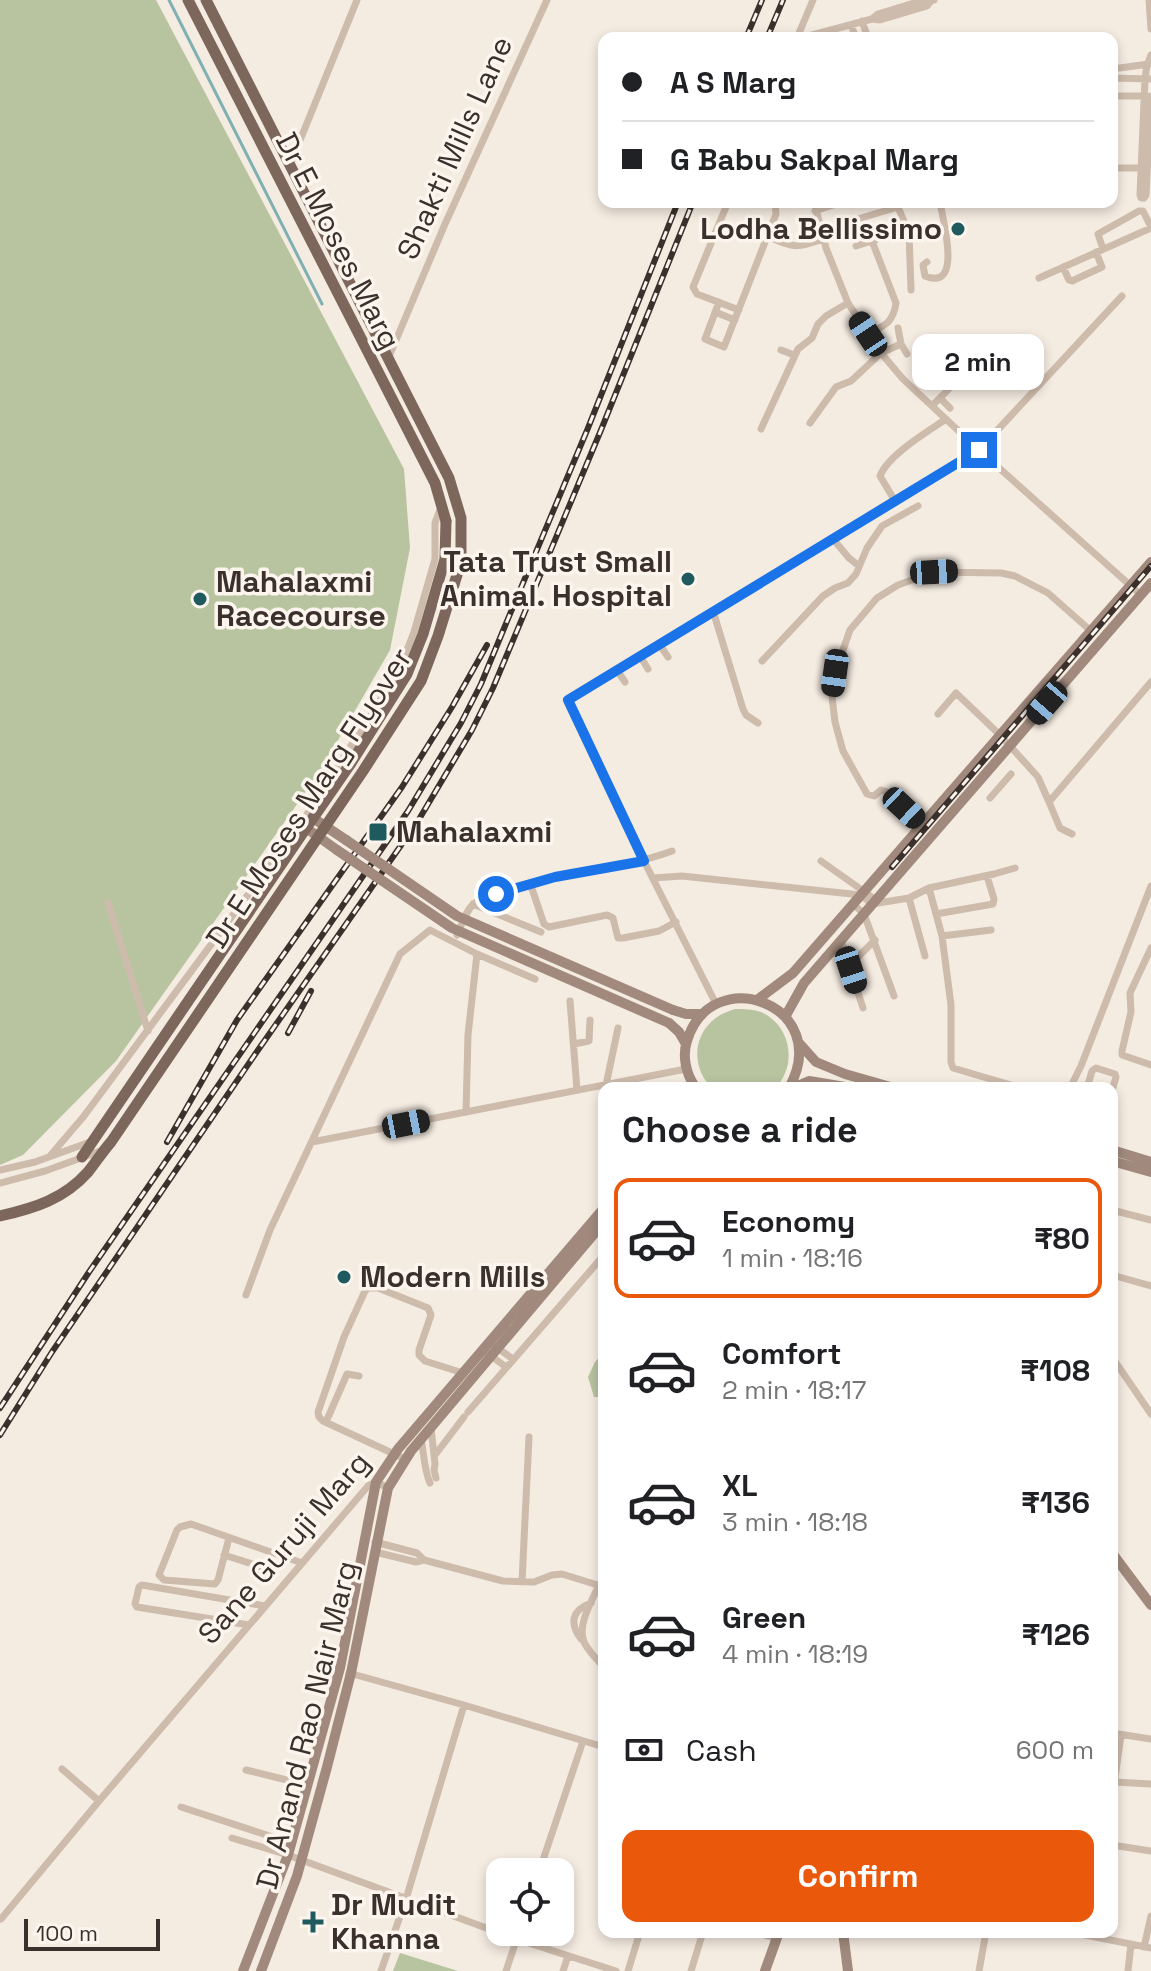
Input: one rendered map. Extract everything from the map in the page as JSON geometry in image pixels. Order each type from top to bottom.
[{"type":"main road","name":"Dr E Moses Marg","points":[[188,0],[435,483],[442,505]]},
{"type":"main road","name":"Dr E Moses Marg","points":[[208,5],[388,359]]},
{"type":"main road","points":[[197,17],[208,5]]},
{"type":"main road","name":"Dr E Moses Marg Flyover","points":[[0,1216],[32,1209],[65,1193],[87,1173],[322,832],[421,681],[461,562],[461,518],[449,478],[388,359]]},
{"type":"main road","name":"Dr E Moses Marg Flyover","points":[[82,1157],[351,763],[407,674],[423,634],[445,559],[446,521],[442,505]]},
{"type":"main road","points":[[757,1000],[793,973],[1130,585],[1149,569]]},
{"type":"main road","points":[[785,1017],[804,983],[1151,583]]},
{"type":"main road","points":[[310,823],[452,928],[669,1023],[686,1044]]},
{"type":"main road","points":[[322,832],[457,916],[673,1010],[702,1014]]},
{"type":"main road","points":[[838,921],[849,930]]},
{"type":"main road","points":[[811,952],[823,961]]},
{"type":"main road","points":[[693,1082],[686,1069],[686,1044],[692,1027],[702,1014],[716,1004],[737,998],[757,1000],[772,1006],[793,1028],[800,1058],[793,1082]]},
{"type":"main road","points":[[798,1041],[816,1062],[873,1082]]},
{"type":"main road","points":[[1118,1152],[1151,1162]]},
{"type":"main road","points":[[1118,1163],[1151,1172]]},
{"type":"main road","name":"Sane Guruji Marg","points":[[388,1488],[405,1459],[490,1349],[598,1224]]},
{"type":"main road","name":"Sane Guruji Marg","points":[[376,1482],[395,1453],[463,1373],[490,1349]]},
{"type":"main road","name":"Dr Anand Rao Nair Marg","points":[[243,1971],[288,1855],[307,1785],[345,1672],[376,1482]]},
{"type":"main road","name":"Dr Anand Rao Nair Marg","points":[[261,1971],[297,1876],[388,1488]]},
{"type":"main road","points":[[1118,1561],[1151,1605]]},
{"type":"main road","points":[[765,1971],[777,1938]]},
{"type":"main road","points":[[844,1938],[848,1971]]},
{"type":"street","points":[[290,165],[357,0]]},
{"type":"street","name":"Shakti Mills Lane","points":[[388,359],[445,224],[547,0]]},
{"type":"street","points":[[801,32],[813,0]]},
{"type":"street","points":[[823,32],[872,19],[878,14],[924,0],[933,0]]},
{"type":"street","points":[[1149,0],[1151,29]]},
{"type":"street","points":[[862,21],[865,32]]},
{"type":"street","points":[[851,25],[854,32]]},
{"type":"street","points":[[831,32],[835,29]]},
{"type":"street","points":[[1118,166],[1145,166],[1151,55]]},
{"type":"street","points":[[1118,68],[1149,64]]},
{"type":"street","points":[[1118,78],[1148,79]]},
{"type":"street","points":[[1118,96],[1149,96]]},
{"type":"street","points":[[1151,207],[1148,210],[1151,216]]},
{"type":"street","points":[[726,208],[693,287],[697,294],[739,310]]},
{"type":"street","points":[[719,302],[705,339],[724,347],[776,208]]},
{"type":"street","points":[[815,208],[822,235],[848,303],[881,353],[903,379],[979,450],[1141,595]]},
{"type":"street","points":[[767,236],[800,247],[822,235],[892,208]]},
{"type":"street","points":[[898,208],[910,238],[911,290]]},
{"type":"street","points":[[927,262],[923,265],[925,276],[931,279],[945,273],[949,263],[941,208]]},
{"type":"street","points":[[1039,278],[1063,267],[1099,251],[1151,227],[1144,212],[1139,211],[1098,234],[1099,251],[1102,267],[1072,281],[1063,267]]},
{"type":"street","points":[[856,246],[908,229]]},
{"type":"street","points":[[868,334],[889,322],[895,313],[896,303],[872,241]]},
{"type":"street","points":[[716,1004],[568,700],[979,450],[1122,296]]},
{"type":"street","points":[[761,429],[794,355],[801,345],[812,338],[818,324],[826,316],[848,303]]},
{"type":"street","points":[[715,312],[735,320]]},
{"type":"street","points":[[898,328],[907,354]]},
{"type":"street","points":[[810,423],[836,387],[851,381],[881,353],[901,344]]},
{"type":"street","points":[[781,350],[794,355]]},
{"type":"street","points":[[932,406],[978,359],[989,363]]},
{"type":"street","points":[[940,398],[950,408]]},
{"type":"street","points":[[895,501],[880,476],[884,468],[913,441],[946,419]]},
{"type":"street","points":[[50,1156],[84,1116],[304,819],[399,671],[435,559],[435,523],[442,505]]},
{"type":"street","points":[[762,661],[823,596],[848,583],[856,574],[867,548],[882,526],[918,506]]},
{"type":"street","points":[[874,514],[882,526]]},
{"type":"street","points":[[833,539],[859,566]]},
{"type":"street","points":[[922,825],[887,792],[881,790],[874,796],[867,794],[843,751],[835,722],[832,697],[835,673],[850,630],[866,610],[887,590],[934,572],[1001,573],[1015,576],[1048,593],[1091,631]]},
{"type":"street","points":[[713,611],[743,709],[758,723]]},
{"type":"street","points":[[659,644],[668,657]]},
{"type":"street","points":[[640,656],[648,669]]},
{"type":"street","points":[[617,670],[625,682]]},
{"type":"street","points":[[1049,802],[1151,682]]},
{"type":"street","points":[[938,714],[956,693],[1038,777],[1060,828],[1072,834]]},
{"type":"street","points":[[979,781],[992,796],[1011,774]]},
{"type":"street","points":[[454,941],[477,900],[530,883],[644,861],[672,851]]},
{"type":"street","points":[[821,861],[859,897],[894,996]]},
{"type":"street","points":[[653,878],[682,876],[859,897],[874,902],[909,898],[929,888],[1015,868]]},
{"type":"street","points":[[936,914],[993,904],[987,876]]},
{"type":"street","points":[[530,883],[544,924],[549,927],[607,915],[613,918],[618,938],[623,938],[659,931],[676,922]]},
{"type":"street","points":[[1073,1082],[1151,886]]},
{"type":"street","points":[[929,888],[942,936],[951,1005],[953,1068],[1001,1082]]},
{"type":"street","points":[[909,898],[925,956]]},
{"type":"street","points":[[108,903],[148,1031]]},
{"type":"street","points":[[473,904],[541,932]]},
{"type":"street","points":[[246,1295],[270,1230],[400,954],[430,930],[535,979]]},
{"type":"street","points":[[942,936],[991,930]]},
{"type":"street","points":[[841,940],[863,1008]]},
{"type":"street","points":[[849,966],[875,940]]},
{"type":"street","points":[[1151,948],[1130,993],[1131,1012],[1122,1051],[1122,1055],[1151,1065]]},
{"type":"street","points":[[466,1112],[468,1035],[477,954]]},
{"type":"street","points":[[570,1001],[577,1090]]},
{"type":"street","points":[[574,1044],[589,1041],[590,1020]]},
{"type":"street","points":[[607,1082],[618,1028]]},
{"type":"street","points":[[1089,1082],[1096,1068],[1115,1074],[1115,1082]]},
{"type":"street","points":[[621,1082],[686,1069]]},
{"type":"street","points":[[312,1142],[598,1086]]},
{"type":"street","points":[[0,1170],[35,1162],[95,1138]]},
{"type":"street","points":[[0,1183],[45,1171],[108,1145]]},
{"type":"street","points":[[1118,1212],[1151,1220]]},
{"type":"street","points":[[435,1455],[506,1367],[598,1262]]},
{"type":"street","points":[[1118,1277],[1151,1286]]},
{"type":"street","points":[[405,1459],[319,1417],[318,1412],[344,1337],[365,1291],[378,1288],[428,1308],[431,1315],[419,1355],[425,1361],[463,1373]]},
{"type":"street","points":[[490,1349],[513,1359]]},
{"type":"street","points":[[490,1349],[506,1367]]},
{"type":"street","points":[[1118,1366],[1151,1414]]},
{"type":"street","points":[[326,1422],[347,1374],[359,1376]]},
{"type":"street","points":[[421,1439],[426,1473],[433,1481],[435,1455],[431,1428]]},
{"type":"street","points":[[522,1582],[529,1437]]},
{"type":"street","points":[[376,1482],[388,1488]]},
{"type":"street","name":"Sane Guruji Marg","points":[[1,1919],[265,1606],[368,1486],[376,1482]]},
{"type":"street","points":[[229,1538],[215,1584],[164,1580],[159,1575],[177,1530],[191,1524],[302,1563]]},
{"type":"street","points":[[365,1540],[376,1548],[417,1553],[424,1560],[503,1581],[534,1582],[562,1574],[598,1585]]},
{"type":"street","points":[[224,1555],[262,1567]]},
{"type":"street","points":[[249,1625],[137,1607],[139,1587],[142,1585],[265,1606]]},
{"type":"street","points":[[598,1592],[586,1616],[582,1634],[585,1644],[598,1660]]},
{"type":"street","points":[[345,1672],[598,1745]]},
{"type":"street","points":[[381,1971],[406,1899],[464,1705]]},
{"type":"street","points":[[1118,1734],[1151,1739]]},
{"type":"street","points":[[544,1858],[583,1741]]},
{"type":"street","points":[[62,1769],[99,1801]]},
{"type":"street","points":[[246,1770],[307,1785]]},
{"type":"street","points":[[1118,1782],[1151,1784]]},
{"type":"street","points":[[181,1807],[291,1843]]},
{"type":"street","points":[[232,1838],[486,1925]]},
{"type":"street","points":[[1118,1846],[1151,1851]]},
{"type":"street","points":[[1106,1938],[1148,1948],[1151,1916]]},
{"type":"street","points":[[628,1971],[638,1938]]},
{"type":"street","points":[[691,1971],[701,1938]]},
{"type":"street","points":[[979,1971],[985,1938]]},
{"type":"street","points":[[1128,1971],[1131,1944]]},
{"type":"street","points":[[506,1971],[515,1946]]},
{"type":"street","points":[[543,1946],[616,1971]]},
{"type":"street","points":[[563,1971],[568,1956]]},
{"type":"green space","name":"Mahalaxmi Racecourse","points":[[0,0],[156,0],[404,469],[410,548],[390,650],[319,773],[116,1061],[23,1155],[0,1165]]},
{"type":"green space","points":[[735,1009],[761,1012],[779,1026],[785,1036],[789,1058],[780,1082],[706,1081],[698,1064],[700,1037],[722,1014]]},
{"type":"green space","points":[[598,1359],[598,1397],[594,1397],[588,1377]]},
{"type":"green space","points":[[400,1953],[458,1971],[393,1971]]},
{"type":"waterway","points":[[169,0],[322,304]]},
{"type":"railway","points":[[749,32],[762,0]]},
{"type":"railway","points":[[770,32],[783,0]]},
{"type":"railway","points":[[0,1408],[89,1272],[408,811],[461,723],[481,684],[588,428],[676,208]]},
{"type":"railway","points":[[0,1435],[52,1352],[418,821],[472,730],[493,688],[691,208]]},
{"type":"railway","points":[[892,867],[1151,566]]},
{"type":"railway","points":[[167,1142],[237,1020],[402,787],[487,645]]},
{"type":"railway","points":[[288,1033],[311,991]]},
{"type":"place","name":"Lodha Bellissimo","points":[[958,229]]},
{"type":"place","name":"Tata Trust Small Animal. Hospital","points":[[688,579]]},
{"type":"place","name":"Mahalaxmi Racecourse","points":[[200,599]]},
{"type":"place","name":"Mahalaxmi","points":[[378,832]]},
{"type":"place","name":"Modern Mills","points":[[344,1277]]},
{"type":"place","name":"Dr Mudit Khanna","points":[[313,1922]]},
{"type":"route","points":[[496,894],[555,877],[644,861],[568,700],[979,450]]}]
